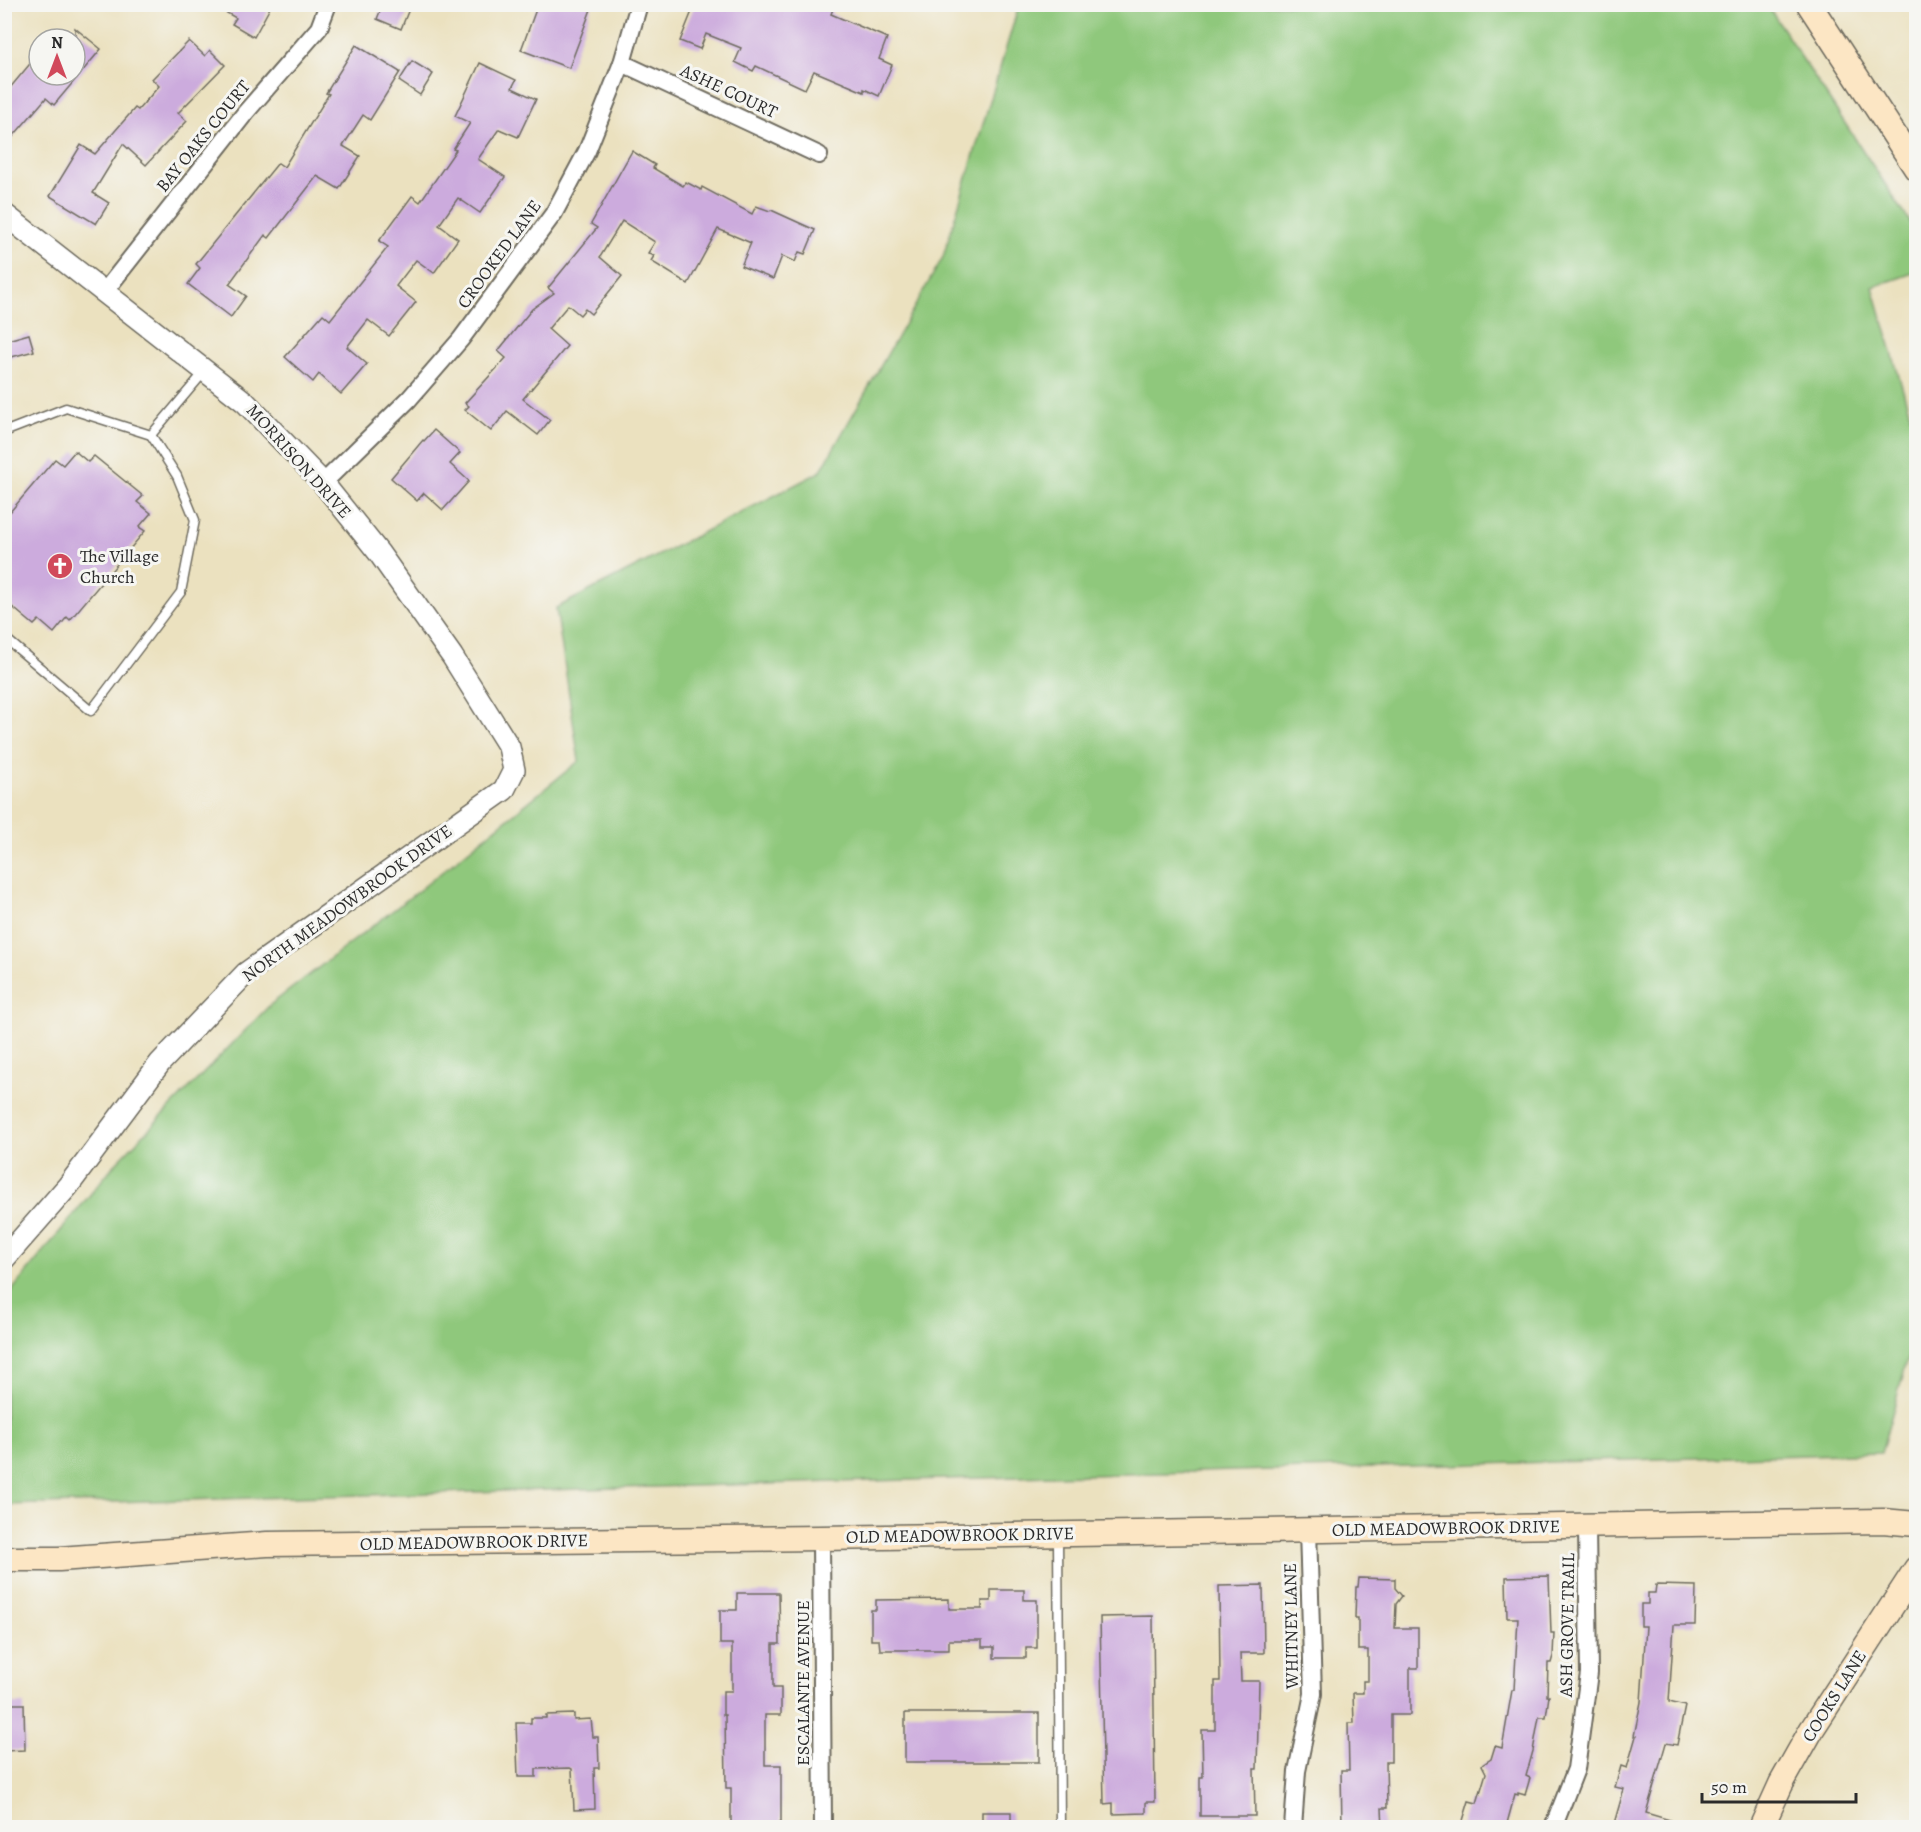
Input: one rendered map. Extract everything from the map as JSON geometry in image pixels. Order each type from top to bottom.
[{"type":"main road","points":[[1809,4],[1917,168]]},
{"type":"main road","name":"OLD MEADOWBROOK DRIVE","points":[[4,1559],[59,1559],[267,1544],[821,1538],[1883,1521],[1917,1524]]},
{"type":"main road","name":"COOKS LANE","points":[[1761,1827],[1781,1784],[1812,1729],[1917,1569]]},
{"type":"street","name":"BAY OAKS COURT","points":[[105,291],[246,112],[320,28],[328,4]]},
{"type":"street","name":"CROOKED LANE","points":[[323,483],[409,399],[461,339],[554,213],[587,151],[622,63],[639,4]]},
{"type":"street","name":"ASHE COURT","points":[[622,63],[819,155]]},
{"type":"street","name":"MORRISON DRIVE","points":[[4,214],[245,402],[323,483],[379,553],[452,656],[509,747],[514,770],[512,776]]},
{"type":"street","name":"NORTH MEADOWBROOK DRIVE","points":[[4,1259],[68,1186],[160,1064],[246,973],[504,790],[512,776]]},
{"type":"street","name":"ASH GROVE TRAIL","points":[[1553,1827],[1576,1769],[1589,1673],[1587,1526]]},
{"type":"street","name":"WHITNEY LANE","points":[[1293,1827],[1297,1771],[1313,1694],[1308,1530]]},
{"type":"street","name":"ESCALANTE AVENUE","points":[[821,1538],[823,1827]]},
{"type":"lane","points":[[151,435],[206,371]]},
{"type":"lane","points":[[4,432],[66,408],[151,435],[177,476],[195,520],[181,592],[91,711],[4,637]]},
{"type":"lane","points":[[1058,1533],[1060,1827]]},
{"type":"green space","points":[[1019,5],[1767,5],[1916,231],[1916,272],[1873,287],[1916,429],[1916,1329],[1881,1453],[5,1505],[5,1299],[115,1164],[270,1005],[422,888],[579,761],[556,608],[820,472],[943,257]]},
{"type":"building","points":[[211,4],[272,4],[254,37],[232,24],[236,18]]},
{"type":"building","points":[[383,4],[411,4],[401,29],[377,19]]},
{"type":"building","points":[[538,4],[593,4],[569,68],[521,50]]},
{"type":"building","points":[[695,4],[823,4],[833,9],[831,14],[887,38],[879,59],[892,65],[879,96],[814,71],[805,89],[756,66],[753,71],[735,62],[741,48],[706,34],[700,49],[680,41]]},
{"type":"building","points":[[87,38],[101,49],[87,66]]},
{"type":"building","points":[[189,41],[205,56],[210,50],[225,65],[178,113],[187,121],[146,165],[123,144],[93,193],[109,203],[96,224],[50,196],[81,145],[95,154],[135,108],[138,110],[159,86],[152,79]]},
{"type":"building","points":[[356,45],[400,72],[370,120],[363,115],[343,146],[360,156],[339,189],[317,176],[269,238],[265,235],[229,284],[246,296],[231,317],[188,284],[200,268],[196,264],[278,163],[284,167]]},
{"type":"building","points":[[412,61],[433,74],[420,95],[399,81]]},
{"type":"building","points":[[480,63],[516,80],[512,88],[536,99],[518,137],[499,129],[478,159],[505,177],[480,213],[458,198],[439,225],[458,239],[434,273],[416,260],[396,286],[416,302],[389,336],[368,320],[347,347],[367,364],[341,394],[319,374],[313,382],[285,357],[323,314],[330,320],[388,247],[379,241],[412,196],[420,202],[456,150],[453,149],[470,123],[455,116]]},
{"type":"building","points":[[27,67],[27,87],[69,87],[54,105],[46,98],[4,147],[4,95]]},
{"type":"building","points":[[632,151],[655,165],[653,168],[683,186],[686,182],[701,190],[702,187],[752,214],[756,206],[771,210],[815,230],[805,254],[799,252],[795,262],[782,256],[773,279],[741,266],[751,243],[718,229],[688,284],[651,261],[654,256],[648,253],[655,242],[622,221],[600,257],[622,276],[591,314],[585,309],[580,315],[568,305],[548,329],[567,346],[523,399],[550,420],[538,435],[507,411],[491,431],[465,410],[469,406],[465,403],[506,358],[498,351],[532,309],[554,293],[548,288],[597,228],[591,224]]},
{"type":"building","points":[[29,334],[34,351],[4,359],[4,341]]},
{"type":"building","points":[[434,430],[460,453],[450,464],[469,481],[443,510],[424,493],[417,501],[391,478]]},
{"type":"building","name":"The Village Church","points":[[75,451],[88,462],[94,456],[143,496],[137,502],[151,513],[139,527],[145,531],[70,620],[67,617],[54,633],[39,620],[34,625],[4,600],[4,519],[55,459],[63,465]]},
{"type":"building","points":[[1549,1576],[1551,1633],[1554,1633],[1553,1656],[1551,1663],[1548,1663],[1547,1696],[1549,1696],[1546,1717],[1539,1717],[1526,1776],[1530,1778],[1525,1795],[1515,1794],[1506,1827],[1461,1827],[1469,1801],[1477,1803],[1486,1773],[1482,1765],[1491,1759],[1495,1746],[1502,1748],[1512,1690],[1514,1690],[1518,1618],[1507,1618],[1506,1577]]},
{"type":"building","points":[[1359,1578],[1395,1579],[1395,1588],[1402,1596],[1396,1604],[1395,1628],[1418,1628],[1418,1668],[1410,1668],[1410,1715],[1391,1715],[1391,1762],[1386,1762],[1387,1808],[1382,1808],[1383,1827],[1342,1827],[1341,1770],[1349,1770],[1348,1723],[1354,1723],[1353,1693],[1363,1693],[1363,1681],[1368,1681],[1368,1650],[1358,1650],[1358,1618],[1355,1618],[1356,1587],[1358,1587]]},
{"type":"building","points":[[1263,1585],[1264,1653],[1240,1653],[1241,1681],[1259,1681],[1257,1769],[1254,1769],[1255,1816],[1200,1816],[1200,1777],[1203,1777],[1202,1730],[1215,1730],[1215,1681],[1220,1681],[1219,1586]]},
{"type":"building","points":[[1656,1585],[1696,1586],[1695,1625],[1674,1625],[1669,1702],[1685,1706],[1677,1745],[1666,1743],[1646,1813],[1680,1823],[1679,1827],[1613,1827],[1624,1789],[1615,1787],[1621,1766],[1627,1768],[1636,1736],[1634,1736],[1641,1702],[1646,1626],[1641,1626],[1641,1604],[1648,1604],[1648,1593],[1655,1593]]},
{"type":"building","points":[[991,1590],[1024,1590],[1024,1600],[1037,1600],[1037,1648],[1026,1648],[1026,1658],[994,1658],[994,1647],[982,1647],[982,1640],[949,1640],[949,1650],[880,1650],[879,1640],[871,1640],[871,1610],[876,1610],[876,1600],[949,1599],[949,1609],[982,1609],[982,1601],[991,1601]]},
{"type":"building","points":[[737,1593],[779,1593],[780,1644],[773,1644],[773,1688],[781,1688],[781,1715],[765,1715],[765,1765],[781,1765],[781,1823],[770,1823],[770,1827],[731,1827],[731,1788],[726,1788],[723,1691],[732,1691],[732,1644],[720,1644],[720,1610],[737,1610]]},
{"type":"building","points":[[1153,1616],[1155,1802],[1146,1802],[1146,1813],[1113,1814],[1113,1803],[1104,1804],[1100,1617]]},
{"type":"building","points":[[4,1704],[24,1704],[25,1750],[4,1751]]},
{"type":"building","points":[[905,1713],[1039,1713],[1039,1762],[905,1762]]},
{"type":"building","points":[[574,1714],[574,1720],[591,1719],[593,1737],[598,1737],[599,1768],[594,1768],[595,1809],[574,1810],[572,1769],[570,1768],[536,1769],[536,1777],[518,1777],[516,1723],[531,1723],[531,1718],[546,1718],[546,1715]]},
{"type":"building","points":[[982,1812],[1011,1812],[1011,1827],[982,1827]]},
{"type":"place","name":"The Village Church","points":[[60,566]]}]
